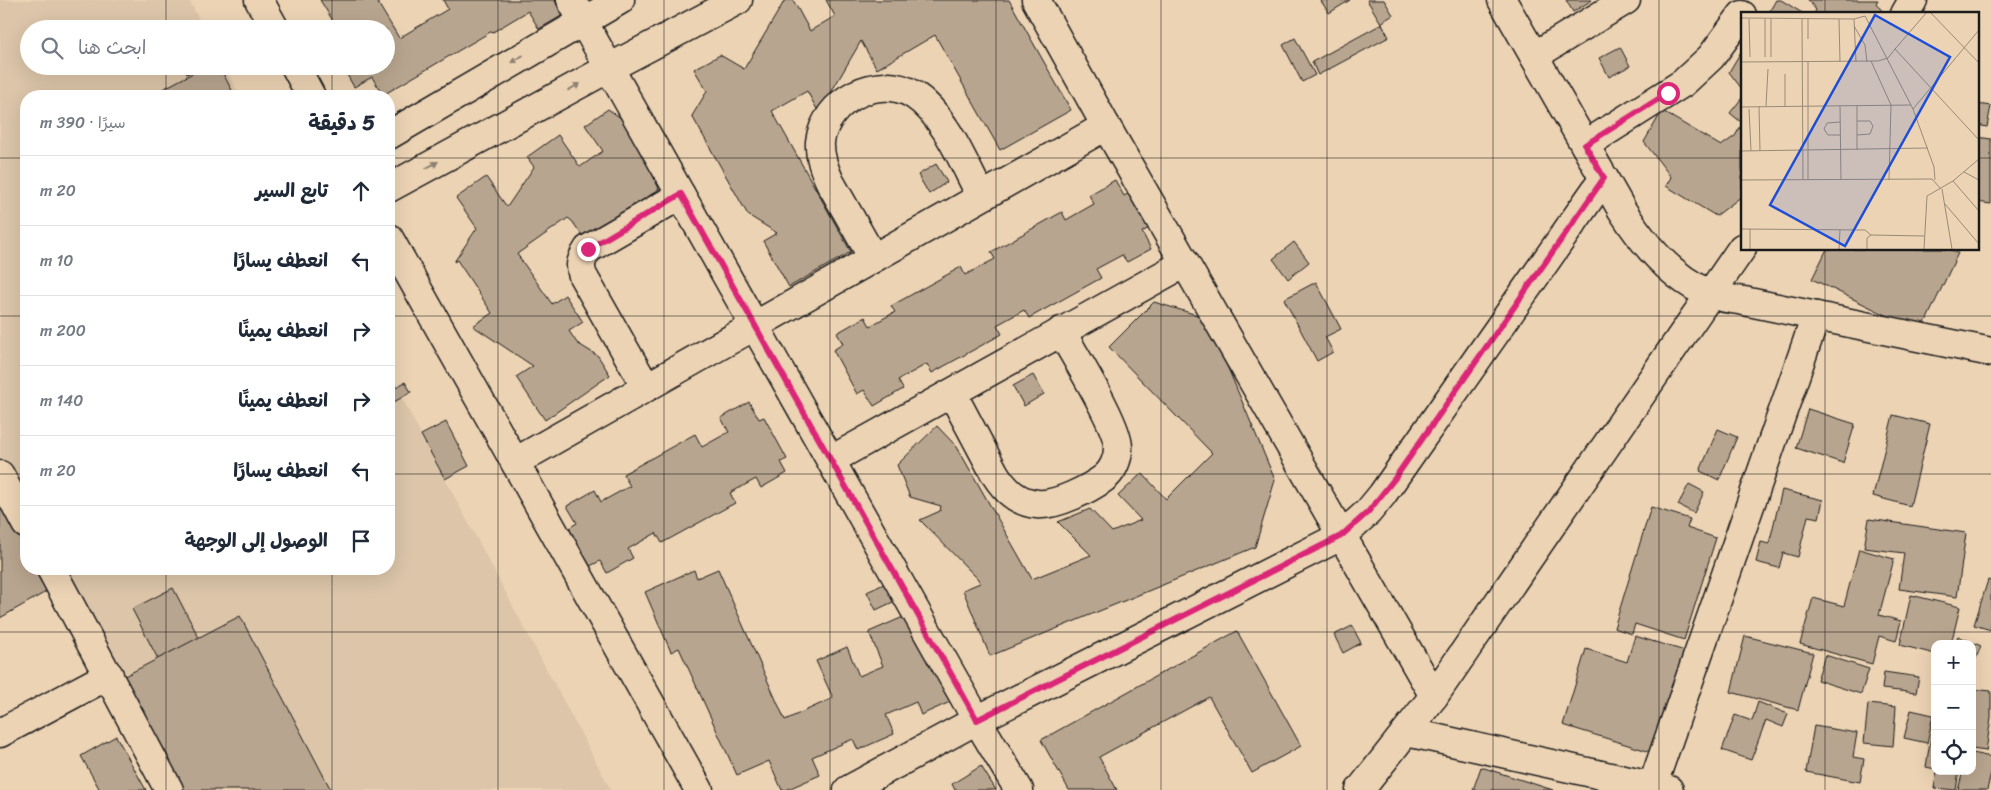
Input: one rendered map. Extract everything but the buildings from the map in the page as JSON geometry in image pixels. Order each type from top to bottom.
[{"type":"street","points":[[259,0],[270,20]]},
{"type":"street","points":[[395,131],[576,10],[620,0]]},
{"type":"street","points":[[395,185],[738,0]]},
{"type":"street","points":[[1036,0],[1184,263],[1434,696]]},
{"type":"street","points":[[1502,0],[1636,231],[1651,250],[1689,282],[1710,294],[1991,352]]},
{"type":"street","points":[[1534,56],[1626,0]]},
{"type":"street","points":[[1744,12],[1752,0]]},
{"type":"street","points":[[1905,12],[1913,0]]},
{"type":"street","points":[[576,10],[977,720],[1019,790]]},
{"type":"street","points":[[1585,145],[1684,83],[1711,57],[1741,17]]},
{"type":"street","points":[[300,75],[309,90]]},
{"type":"street","points":[[873,258],[824,169],[820,156],[820,142],[823,129],[834,110],[852,96],[872,88],[894,87],[912,94],[924,103],[943,125],[981,196]]},
{"type":"street","points":[[515,462],[1106,126]]},
{"type":"street","points":[[848,790],[977,720],[1341,536],[1368,512],[1391,484],[1604,178]]},
{"type":"street","points":[[646,387],[583,276],[580,268],[581,260],[588,249],[681,194]]},
{"type":"street","points":[[395,249],[699,790]]},
{"type":"street","points":[[1360,790],[1434,696],[1741,249]]},
{"type":"street","points":[[831,460],[1184,263]]},
{"type":"street","points":[[1407,732],[1658,789],[1816,316]]},
{"type":"street","points":[[952,393],[1003,486],[1013,495],[1031,503],[1052,503],[1095,483],[1104,477],[1117,459],[1117,437],[1061,331]]},
{"type":"street","points":[[0,475],[20,513]]},
{"type":"street","points":[[54,575],[169,790]]},
{"type":"street","points":[[0,733],[109,675]]},
{"type":"shaded area","points":[[0,0],[189,0],[199,20],[20,20],[20,75],[229,75],[237,90],[20,90],[20,529],[0,492]]},
{"type":"shaded area","points":[[395,385],[611,790],[163,790],[45,575],[395,575]]},
{"type":"route","points":[[588,249],[681,194],[977,720],[1341,536],[1368,512],[1395,478],[1604,178],[1585,145],[1668,93]]}]
